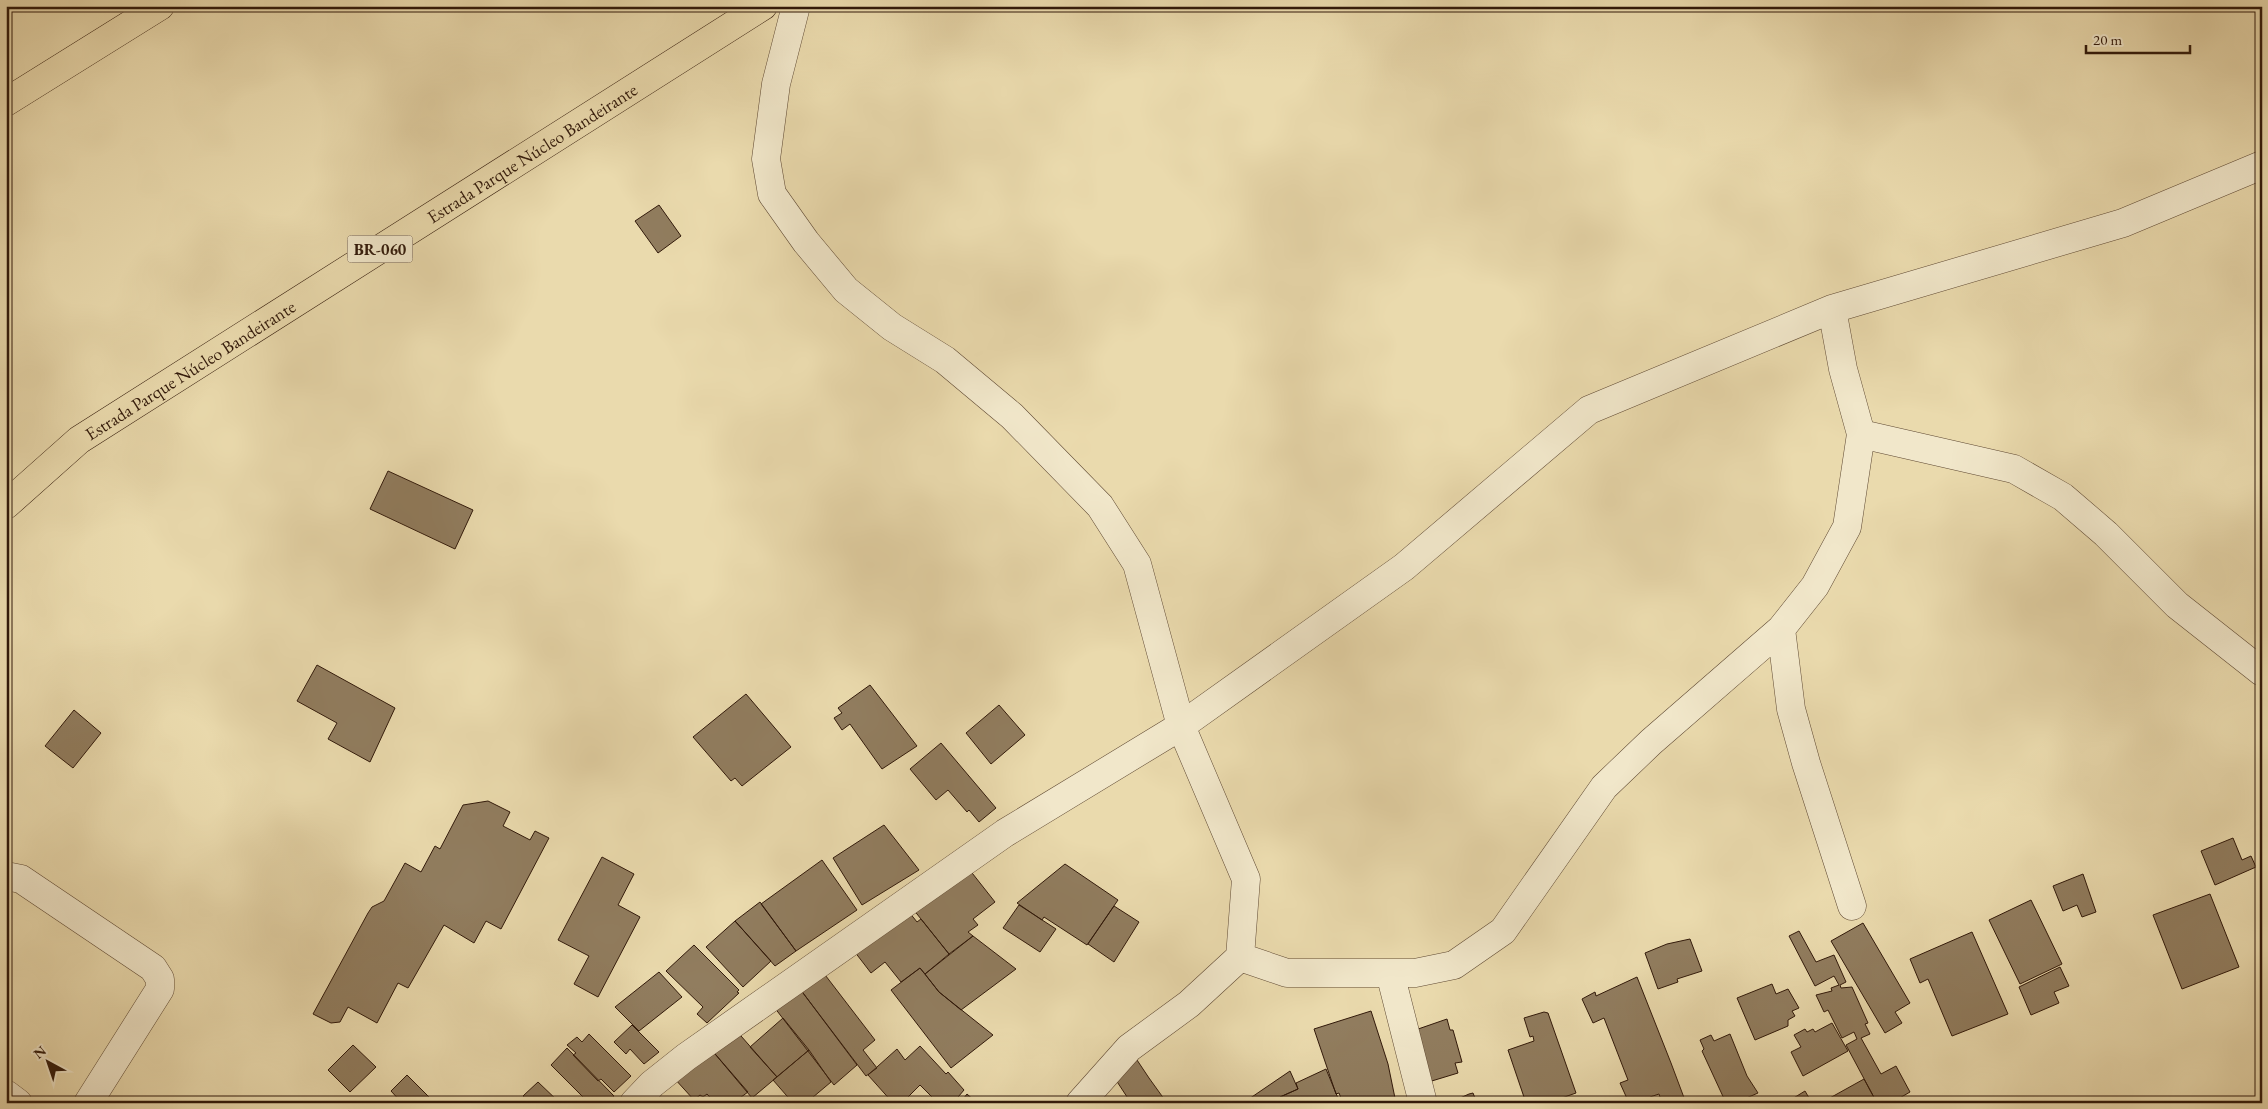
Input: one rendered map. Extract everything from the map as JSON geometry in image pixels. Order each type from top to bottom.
[{"type":"highway","points":[[6,102],[160,6]]},
{"type":"highway","name":"Estrada Parque Núcleo Bandeirante","points":[[6,505],[79,440],[763,6]]},
{"type":"street","points":[[796,6],[776,84],[766,159],[772,194],[806,242],[846,290],[892,327],[945,360],[1012,416],[1100,506],[1138,564],[1181,726],[1246,879],[1240,957],[1189,1004],[1129,1048],[1080,1103]]},
{"type":"street","points":[[634,1103],[652,1084],[686,1057],[980,850],[1181,726],[1404,567],[1589,410],[1832,310],[2123,223],[2262,165]]},
{"type":"street","points":[[1240,957],[1287,973],[1415,973],[1454,964],[1503,931],[1604,787],[1651,742],[1780,629],[1815,586],[1847,527],[1861,434],[1843,369],[1832,310]]},
{"type":"street","points":[[1861,434],[2014,469],[2063,497],[2106,534],[2177,605],[2262,672]]},
{"type":"street","points":[[1780,629],[1791,709],[1806,763],[1852,906]]},
{"type":"street","points":[[6,876],[21,879],[152,968],[160,979],[160,989],[88,1103]]},
{"type":"street","points":[[1390,973],[1423,1103]]},
{"type":"street","points":[[6,1094],[18,1103]]},
{"type":"building","points":[[659,205],[681,236],[658,253],[635,221]]},
{"type":"building","points":[[388,471],[473,510],[455,549],[370,509]]},
{"type":"building","points":[[317,665],[395,708],[370,762],[328,739],[337,723],[297,701]]},
{"type":"building","points":[[870,685],[917,746],[882,769],[850,724],[842,730],[834,718],[842,713],[838,708]]},
{"type":"building","points":[[746,694],[791,747],[742,786],[735,778],[731,781],[693,737]]},
{"type":"building","points":[[999,705],[1025,735],[991,764],[966,733]]},
{"type":"building","points":[[74,710],[101,733],[73,768],[45,746]]},
{"type":"building","points":[[941,743],[996,808],[979,822],[969,810],[967,812],[948,790],[936,800],[910,769]]},
{"type":"building","points":[[488,801],[510,812],[503,826],[530,840],[535,831],[549,838],[501,929],[486,921],[474,943],[444,925],[408,988],[398,983],[377,1023],[348,1007],[340,1022],[331,1023],[313,1014],[368,913],[372,907],[384,901],[405,863],[421,872],[435,846],[440,849],[463,805]]},
{"type":"building","points":[[884,825],[919,870],[862,905],[833,858]]},
{"type":"building","points":[[2233,838],[2242,860],[2251,856],[2256,867],[2215,885],[2201,851]]},
{"type":"building","points":[[602,857],[634,874],[618,905],[640,917],[598,997],[574,984],[589,956],[558,940]]},
{"type":"building","points":[[822,860],[857,910],[796,951],[761,904]]},
{"type":"building","points":[[965,864],[995,902],[973,919],[978,925],[968,932],[973,936],[949,954],[909,904]]},
{"type":"building","points":[[1065,864],[1118,900],[1087,945],[1044,917],[1042,920],[1017,903]]},
{"type":"building","points":[[2083,874],[2096,912],[2082,917],[2077,905],[2063,911],[2053,886]]},
{"type":"building","points":[[2210,894],[2239,967],[2182,989],[2153,915]]},
{"type":"building","points":[[2031,900],[2062,964],[2020,984],[1989,920]]},
{"type":"building","points":[[760,902],[796,951],[775,966],[735,921]]},
{"type":"building","points":[[1019,905],[1056,929],[1040,952],[1003,928]]},
{"type":"building","points":[[1114,906],[1139,922],[1114,962],[1088,944]]},
{"type":"building","points":[[905,907],[917,922],[921,919],[949,954],[925,974],[920,968],[901,982],[885,962],[871,973],[851,947]]},
{"type":"building","points":[[735,921],[771,961],[743,987],[706,947]]},
{"type":"building","points":[[1863,923],[1910,1003],[1895,1012],[1902,1023],[1885,1033],[1831,941]]},
{"type":"building","points":[[1799,931],[1816,962],[1834,955],[1846,982],[1840,985],[1841,988],[1852,987],[1868,1023],[1865,1024],[1870,1034],[1861,1038],[1881,1074],[1896,1066],[1910,1092],[1891,1103],[1877,1103],[1846,1045],[1857,1039],[1854,1032],[1842,1038],[1828,1010],[1824,1012],[1816,995],[1832,991],[1831,988],[1839,985],[1834,976],[1815,986],[1789,936]]},
{"type":"building","points":[[1972,932],[2008,1014],[1952,1036],[1928,979],[1920,983],[1910,959]]},
{"type":"building","points":[[973,936],[1016,969],[961,1010],[939,992],[925,974]]},
{"type":"building","points":[[1690,939],[1702,971],[1677,979],[1678,982],[1658,989],[1645,953],[1667,944]]},
{"type":"building","points":[[694,945],[739,990],[737,992],[739,993],[707,1023],[697,1014],[703,1007],[666,971]]},
{"type":"building","points":[[819,967],[875,1040],[863,1050],[877,1068],[866,1076],[797,985]]},
{"type":"building","points":[[2060,967],[2069,986],[2054,992],[2059,1003],[2031,1015],[2019,987]]},
{"type":"building","points":[[920,968],[939,992],[993,1035],[951,1068],[891,990]]},
{"type":"building","points":[[659,972],[682,997],[639,1031],[615,1007]]},
{"type":"building","points":[[1637,977],[1686,1103],[1662,1103],[1659,1094],[1650,1097],[1647,1100],[1648,1103],[1629,1103],[1620,1083],[1628,1080],[1604,1018],[1593,1023],[1582,999],[1595,992],[1596,996]]},
{"type":"building","points":[[1772,984],[1776,994],[1788,989],[1799,1008],[1792,1011],[1795,1016],[1788,1020],[1788,1026],[1755,1040],[1737,998]]},
{"type":"building","points":[[797,985],[857,1065],[834,1085],[771,1003]]},
{"type":"building","points":[[1371,1011],[1388,1064],[1396,1103],[1343,1103],[1339,1093],[1336,1094],[1314,1029]]},
{"type":"building","points":[[1544,1012],[1548,1013],[1576,1093],[1559,1099],[1561,1103],[1526,1103],[1508,1050],[1534,1041],[1533,1036],[1530,1037],[1524,1018]]},
{"type":"building","points":[[783,1018],[809,1050],[777,1077],[750,1047]]},
{"type":"building","points":[[1447,1019],[1450,1030],[1453,1030],[1462,1062],[1455,1063],[1458,1073],[1412,1087],[1398,1036]]},
{"type":"building","points":[[1832,1023],[1848,1051],[1803,1076],[1791,1052],[1801,1047],[1794,1035],[1805,1029],[1807,1032],[1813,1029],[1815,1032]]},
{"type":"building","points":[[632,1025],[659,1052],[644,1064],[630,1049],[626,1054],[614,1042]]},
{"type":"building","points":[[734,1028],[777,1077],[752,1098],[710,1048]]},
{"type":"building","points":[[589,1034],[631,1076],[614,1092],[601,1079],[598,1081],[573,1055],[576,1053],[567,1045],[577,1037],[582,1042]]},
{"type":"building","points":[[1730,1034],[1747,1076],[1758,1093],[1735,1103],[1726,1103],[1702,1051],[1704,1049],[1700,1040],[1711,1035],[1714,1041]]},
{"type":"building","points":[[353,1045],[376,1067],[350,1092],[328,1070]]},
{"type":"building","points":[[920,1046],[964,1090],[953,1103],[938,1103],[920,1085],[902,1103],[893,1103],[868,1075],[897,1049],[905,1060]]},
{"type":"building","points":[[567,1048],[614,1096],[607,1103],[589,1103],[551,1065]]},
{"type":"building","points":[[710,1048],[748,1092],[733,1103],[715,1103],[707,1094],[703,1097],[700,1095],[694,1100],[674,1078]]},
{"type":"building","points":[[809,1050],[831,1082],[806,1103],[793,1103],[773,1080]]},
{"type":"building","points":[[1137,1060],[1167,1103],[1131,1103],[1114,1077]]},
{"type":"building","points":[[1326,1069],[1340,1103],[1283,1103],[1280,1097],[1298,1089],[1296,1083]]},
{"type":"building","points":[[1290,1071],[1298,1089],[1280,1097],[1283,1103],[1243,1103]]},
{"type":"building","points":[[407,1075],[435,1103],[402,1103],[391,1091]]},
{"type":"building","points":[[1864,1079],[1877,1103],[1830,1103],[1828,1099]]},
{"type":"building","points":[[538,1082],[560,1103],[530,1103],[523,1096]]},
{"type":"building","points":[[1805,1091],[1812,1103],[1794,1103],[1792,1099]]},
{"type":"building","points":[[1473,1093],[1477,1103],[1449,1103],[1469,1094]]},
{"type":"building","points":[[967,1094],[977,1103],[960,1103]]}]
